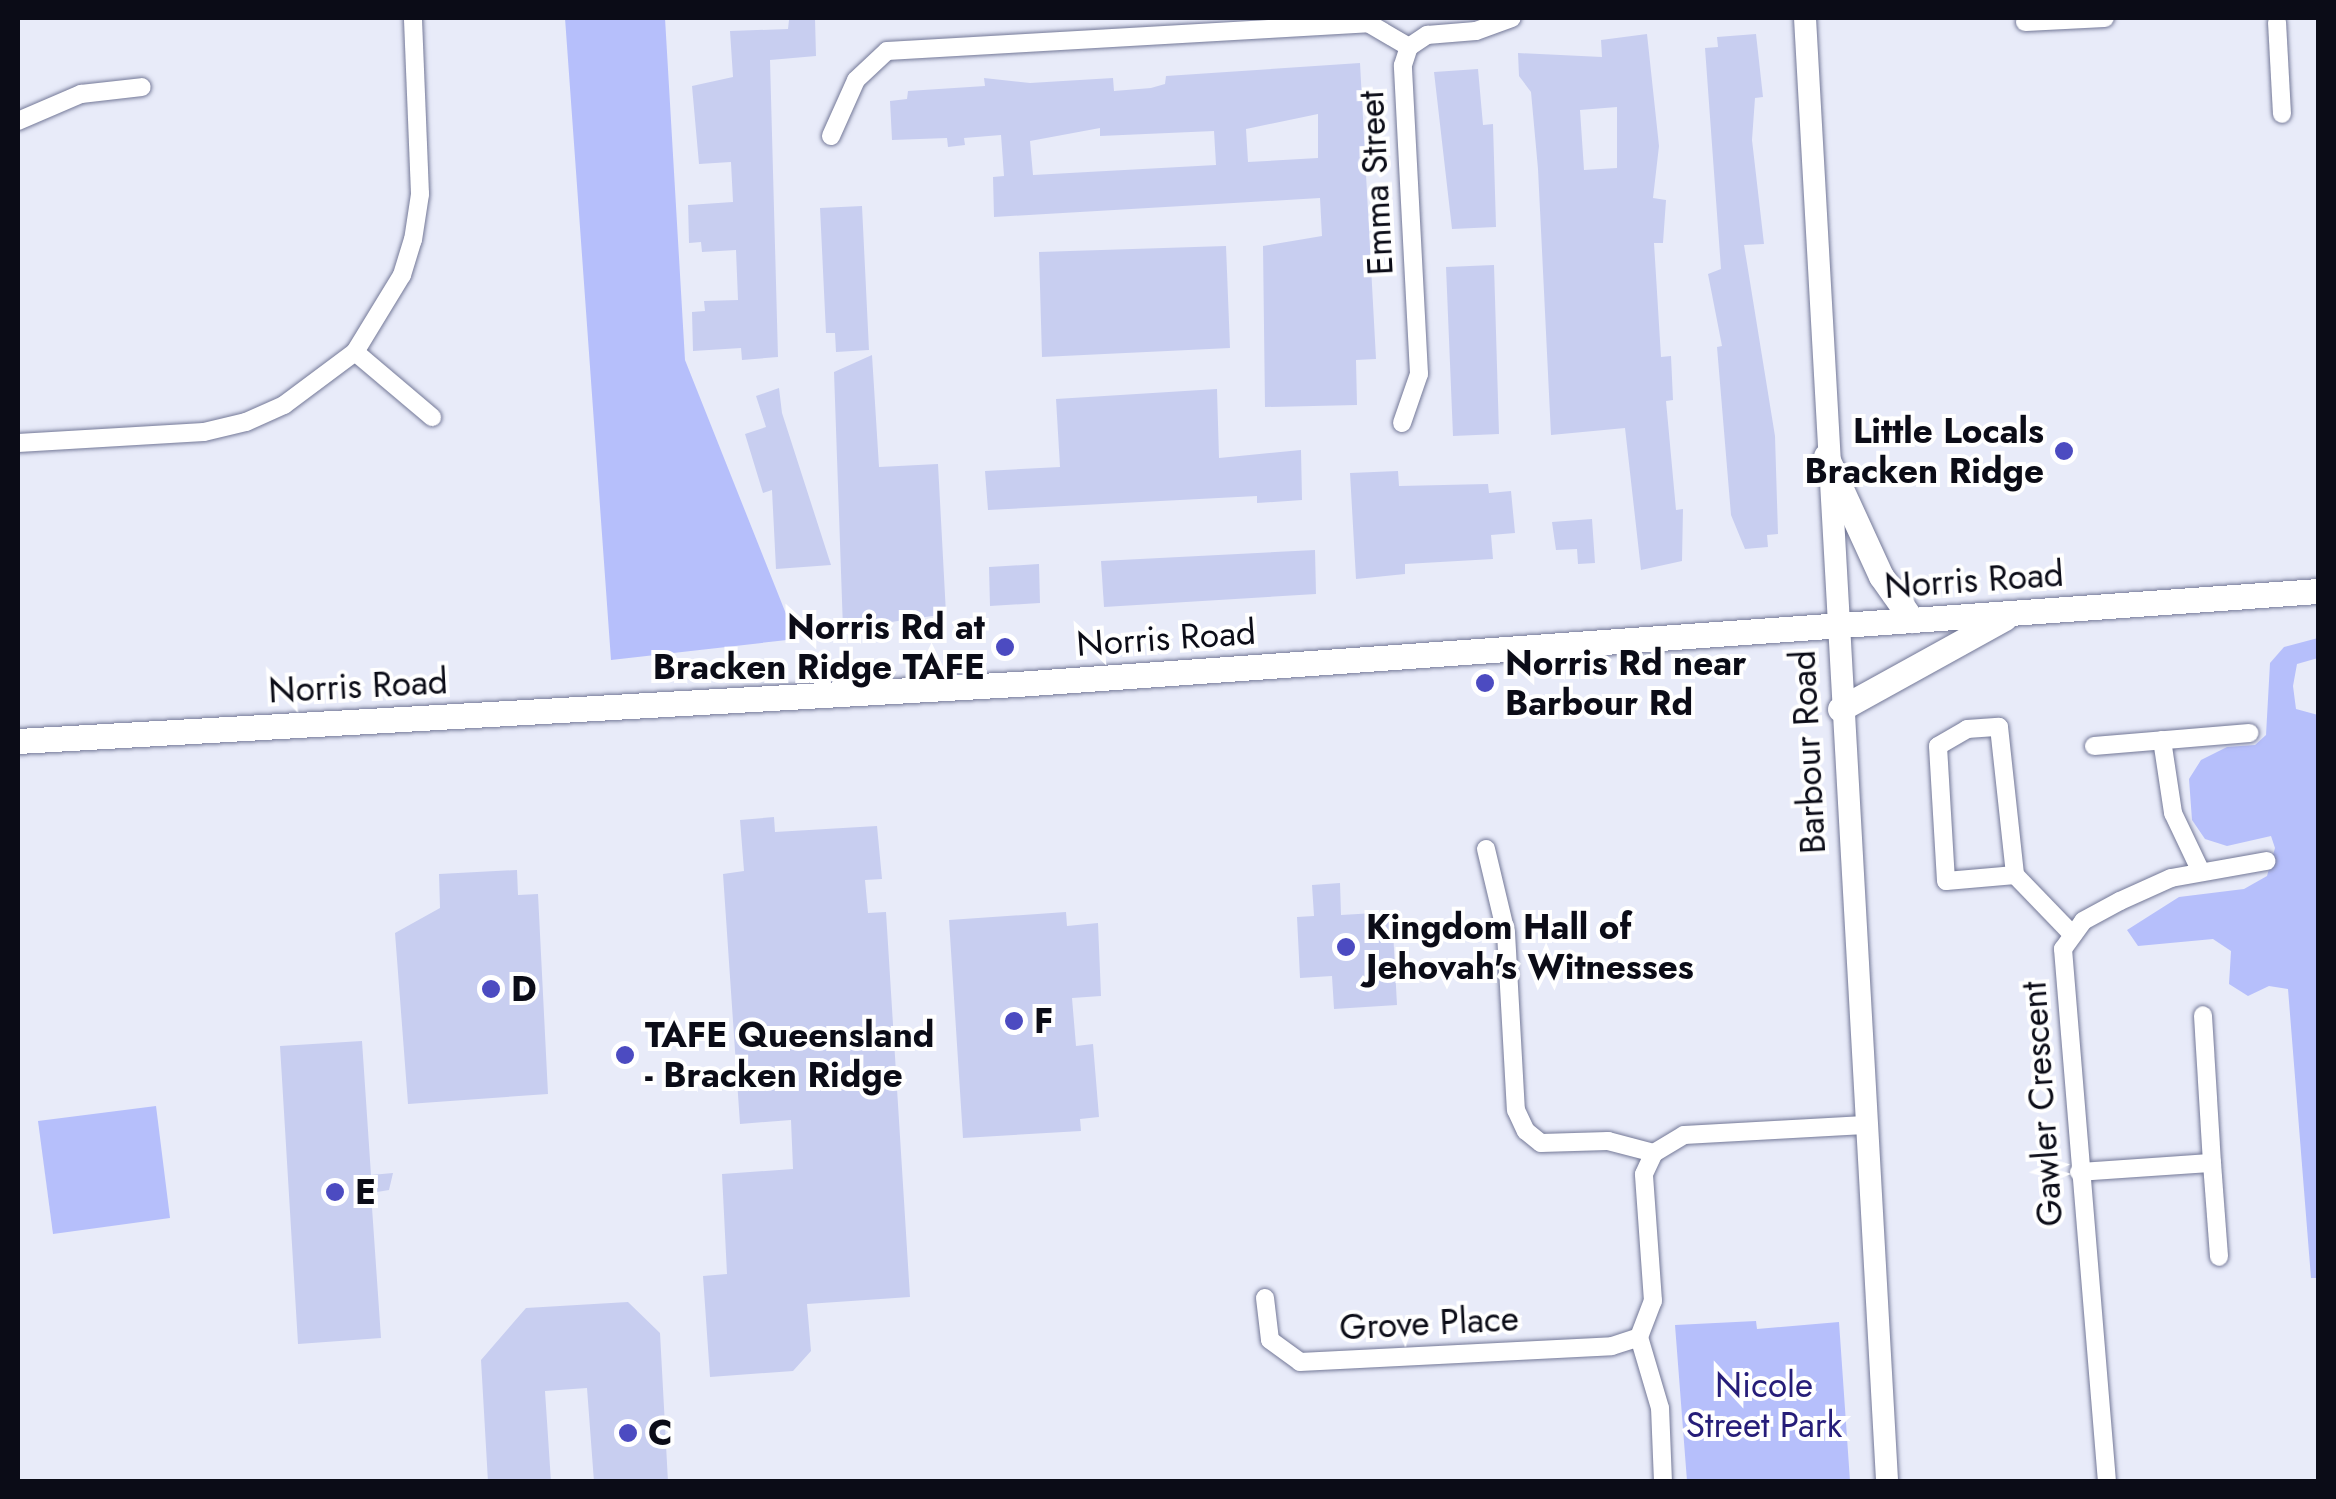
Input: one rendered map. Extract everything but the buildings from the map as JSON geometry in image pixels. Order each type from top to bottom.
[{"type":"main road","points":[[1826,456],[1881,576],[1912,620]]},
{"type":"main road","name":"Norris Road","points":[[18,741],[1018,684],[2318,591]]},
{"type":"main road","points":[[1840,709],[2014,613]]},
{"type":"street","points":[[18,443],[204,432],[246,422],[284,405],[355,352],[402,276],[413,240],[420,176],[413,18]]},
{"type":"street","name":"Emma Street","points":[[1402,423],[1419,374],[1403,65],[1409,47],[1427,36],[1476,30],[1512,18]]},
{"type":"street","name":"Barbour Road","points":[[1805,18],[1840,709],[1887,1482]]},
{"type":"street","points":[[2024,22],[2105,18]]},
{"type":"street","points":[[2277,19],[2282,114]]},
{"type":"street","points":[[831,136],[856,80],[887,51],[1368,22],[1409,47]]},
{"type":"street","points":[[18,121],[82,94],[142,86]]},
{"type":"street","points":[[355,352],[432,417]]},
{"type":"street","points":[[2015,875],[1946,881],[1938,746],[1967,729],[1998,727],[2004,740],[2015,875],[2072,935]]},
{"type":"street","points":[[2094,746],[2249,734]]},
{"type":"street","points":[[2162,740],[2173,813],[2201,872]]},
{"type":"street","points":[[1486,849],[1506,934],[1516,1110],[1526,1132],[1542,1143],[1608,1142],[1654,1154]]},
{"type":"street","name":"Gawler Crescent","points":[[2107,1482],[2063,949],[2083,920],[2120,900],[2201,872],[2266,861]]},
{"type":"street","points":[[2203,1014],[2218,1257]]},
{"type":"street","points":[[1663,1482],[1660,1408],[1639,1337],[1652,1300],[1644,1174],[1654,1154],[1684,1136],[1865,1126]]},
{"type":"street","points":[[2079,1172],[2212,1163]]},
{"type":"street","name":"Grove Place","points":[[1265,1298],[1270,1340],[1300,1362],[1612,1346],[1639,1337]]},
{"type":"green space","points":[[565,18],[665,18],[685,360],[796,639],[611,660]]},
{"type":"green space","points":[[2318,638],[2318,658],[2297,664],[2293,686],[2296,709],[2318,715],[2318,1278],[2311,1278],[2288,989],[2269,986],[2248,996],[2229,984],[2231,951],[2213,939],[2138,946],[2127,930],[2179,897],[2244,889],[2267,876],[2275,848],[2271,836],[2227,846],[2205,839],[2192,820],[2189,779],[2201,760],[2227,747],[2255,745],[2266,735],[2270,663],[2284,647]]},
{"type":"green space","points":[[156,1106],[170,1218],[53,1234],[38,1121]]},
{"type":"green space","name":"Nicole Street Park","points":[[1756,1321],[1757,1329],[1839,1322],[1850,1481],[1687,1481],[1675,1325]]},
{"type":"place","name":"Little Locals Bracken Ridge","points":[[2064,451]]},
{"type":"place","name":"Norris Rd at Bracken Ridge TAFE","points":[[1005,647]]},
{"type":"place","name":"Norris Rd near Barbour Rd","points":[[1485,683]]},
{"type":"place","name":"Kingdom Hall of Jehovah's Witnesses","points":[[1346,947]]},
{"type":"place","name":"D","points":[[491,989]]},
{"type":"place","name":"F","points":[[1014,1021]]},
{"type":"place","name":"TAFE Queensland - Bracken Ridge","points":[[625,1055]]},
{"type":"place","name":"E","points":[[335,1192]]},
{"type":"place","name":"C","points":[[628,1433]]}]
